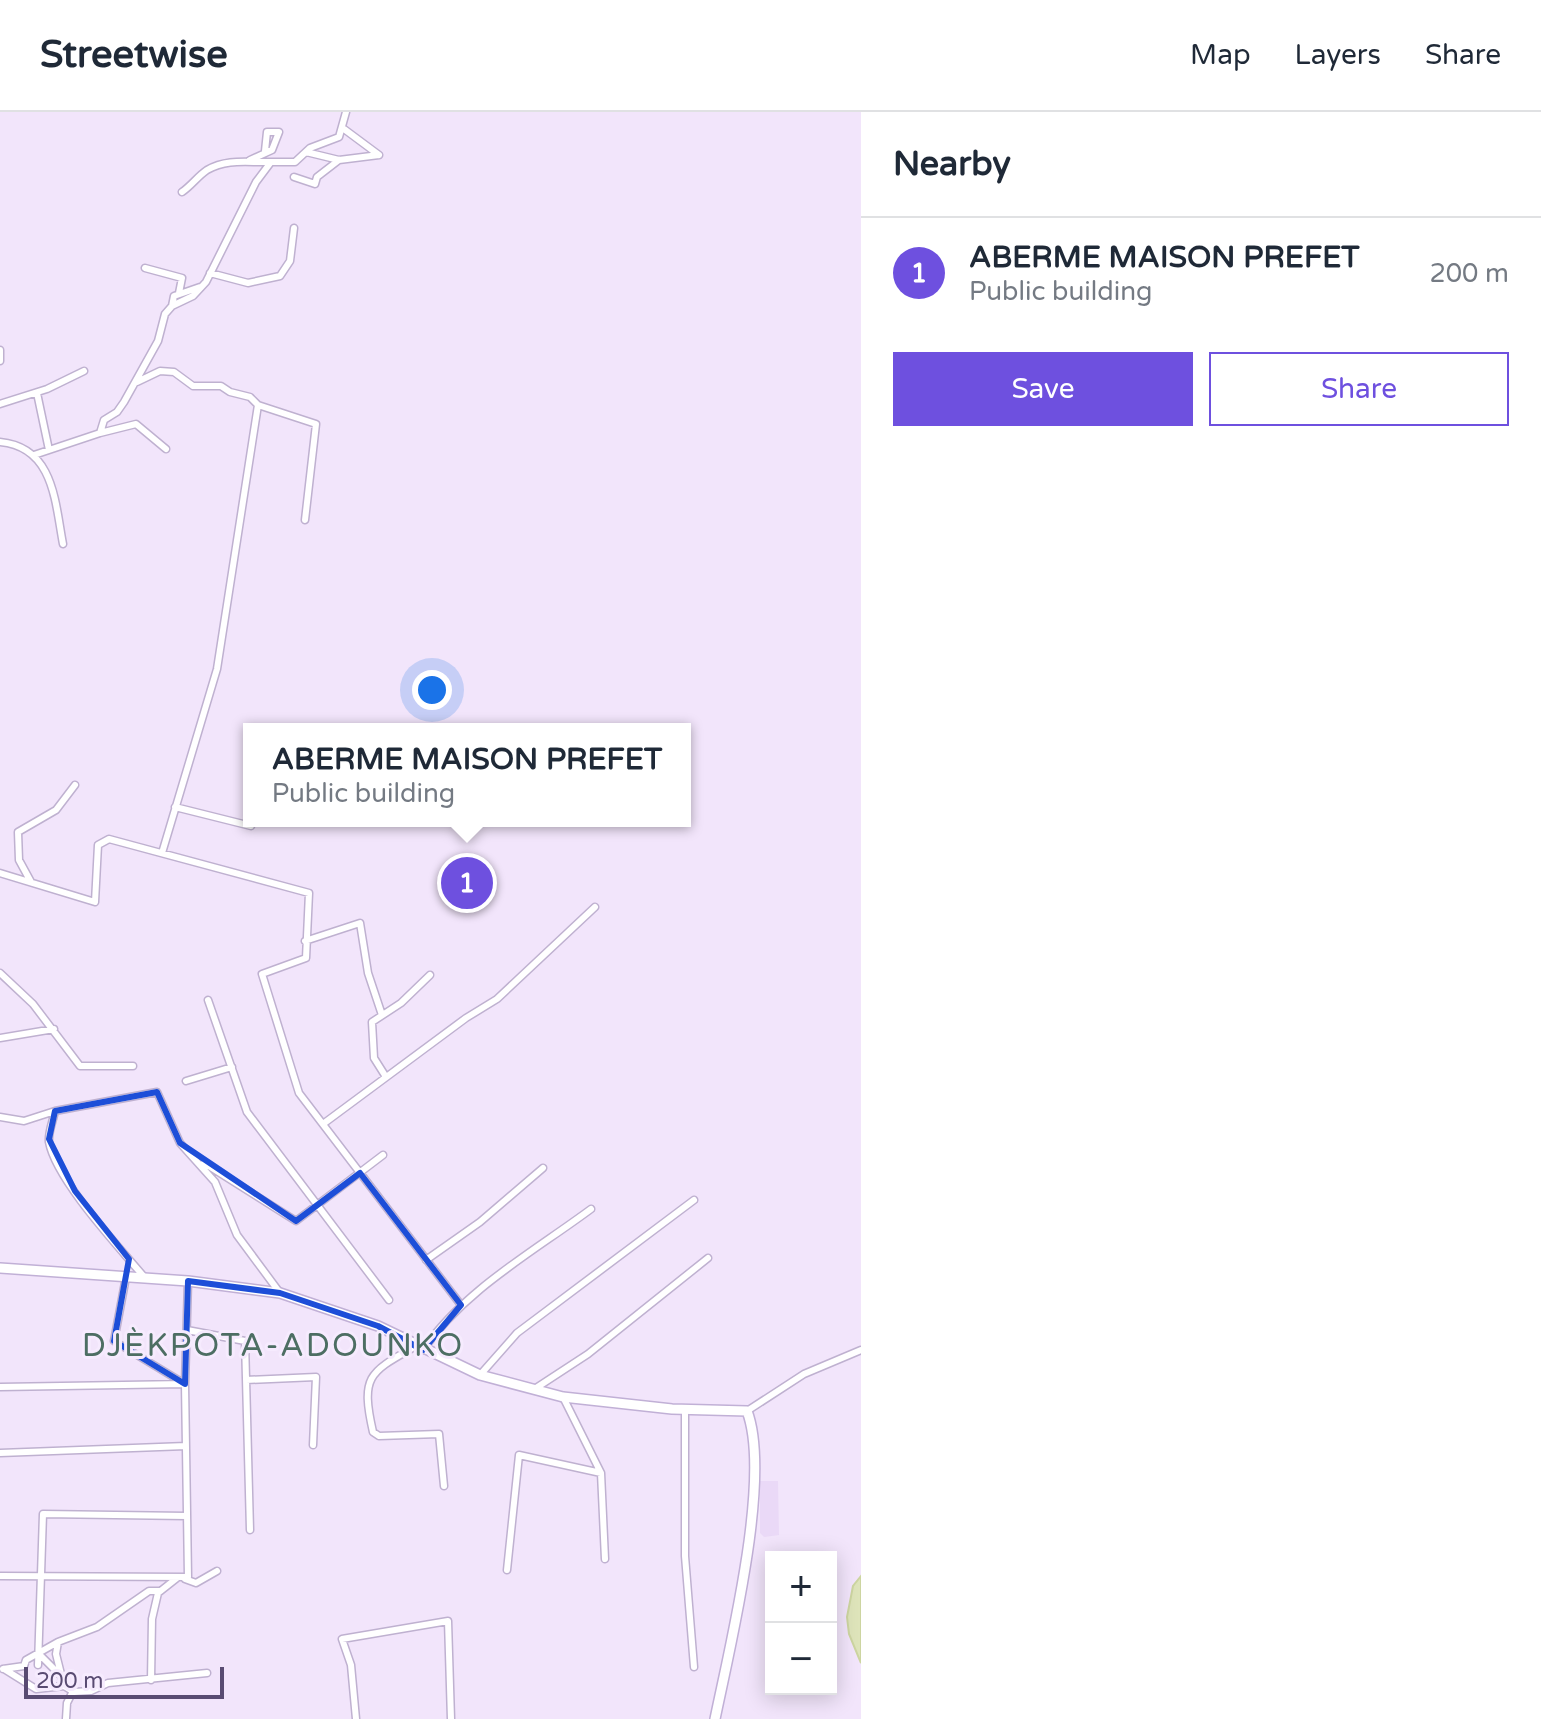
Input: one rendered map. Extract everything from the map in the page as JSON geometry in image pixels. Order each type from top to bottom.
[{"type":"street","points":[[250,160],[295,162],[306,152],[339,137],[344,129],[346,112]]},
{"type":"street","points":[[306,152],[339,160],[379,155],[344,129]]},
{"type":"street","points":[[182,192],[205,171],[250,160],[265,151]]},
{"type":"street","points":[[294,177],[315,184],[317,177],[339,160]]},
{"type":"street","points":[[172,306],[193,296],[203,285],[256,182],[271,162]]},
{"type":"street","points":[[210,273],[248,283],[280,276],[290,261],[294,228]]},
{"type":"street","points":[[145,268],[182,278],[179,293]]},
{"type":"street","points":[[100,433],[104,420],[117,412],[135,382],[174,296],[203,285]]},
{"type":"street","points":[[0,350],[0,361]]},
{"type":"street","points":[[0,404],[37,393],[84,371]]},
{"type":"street","points":[[135,382],[160,371],[174,372],[193,386],[221,386],[230,392],[250,397],[258,405],[316,424],[305,520]]},
{"type":"street","points":[[37,393],[49,450]]},
{"type":"street","points":[[162,853],[217,669],[258,405]]},
{"type":"street","points":[[34,455],[136,424],[166,449]]},
{"type":"street","points":[[0,442],[34,455],[49,472],[63,544]]},
{"type":"street","points":[[31,882],[19,860],[18,832],[56,810],[75,785]]},
{"type":"street","points":[[175,807],[243,824]]},
{"type":"street","points":[[0,873],[95,902],[98,845],[109,839],[309,893],[306,958],[262,974],[299,1093],[461,1305]]},
{"type":"street","points":[[323,1124],[520,981],[595,907]]},
{"type":"street","points":[[305,941],[360,923],[368,973],[382,1015]]},
{"type":"street","points":[[0,973],[54,1029],[80,1066],[133,1066]]},
{"type":"street","points":[[386,1077],[374,1058],[372,1022],[430,975]]},
{"type":"street","points":[[208,1000],[247,1112],[389,1300]]},
{"type":"street","points":[[0,1038],[54,1029]]},
{"type":"street","points":[[186,1081],[232,1067]]},
{"type":"street","points":[[0,1117],[24,1121],[55,1111],[157,1092],[180,1143],[197,1159],[220,1191],[237,1235],[280,1293]]},
{"type":"street","points":[[55,1111],[49,1139],[53,1154],[75,1191],[145,1278]]},
{"type":"street","points":[[197,1159],[296,1221],[383,1155]]},
{"type":"street","points":[[426,1260],[480,1222],[543,1168]]},
{"type":"street","points":[[480,1375],[517,1333],[694,1200]]},
{"type":"street","points":[[444,1486],[439,1434],[379,1436],[373,1432],[370,1378],[374,1369],[419,1348],[461,1305],[591,1209]]},
{"type":"street","points":[[536,1388],[588,1354],[708,1258]]},
{"type":"street","points":[[0,1268],[188,1281],[280,1293],[378,1326],[480,1375],[563,1397],[685,1410],[747,1411],[804,1374],[861,1350]]},
{"type":"street","points":[[126,1277],[114,1341],[185,1384]]},
{"type":"street","points":[[0,1576],[188,1577],[185,1384],[188,1281]]},
{"type":"street","points":[[187,1330],[245,1341],[250,1530]]},
{"type":"street","points":[[246,1380],[316,1377],[313,1445]]},
{"type":"street","points":[[0,1387],[185,1384]]},
{"type":"street","points":[[563,1397],[601,1473],[605,1559]]},
{"type":"street","points":[[685,1410],[685,1556],[694,1667]]},
{"type":"street","points":[[715,1719],[755,1487],[756,1442],[747,1411]]},
{"type":"street","points":[[0,1453],[186,1446]]},
{"type":"street","points":[[507,1570],[519,1455],[601,1473]]},
{"type":"street","points":[[38,1665],[43,1514],[187,1516]]},
{"type":"street","points":[[179,1577],[196,1583],[217,1571]]},
{"type":"street","points":[[2,1670],[24,1666],[26,1660],[58,1642],[97,1627],[149,1591],[159,1591],[179,1577]]},
{"type":"street","points":[[151,1680],[152,1619],[159,1591]]},
{"type":"street","points":[[356,1719],[351,1665],[342,1639],[448,1621],[451,1719]]},
{"type":"street","points":[[58,1642],[60,1675],[64,1686]]},
{"type":"street","points":[[39,1654],[60,1675]]},
{"type":"street","points":[[2,1670],[36,1689],[64,1686],[73,1691],[91,1691],[108,1683],[207,1673]]},
{"type":"street","points":[[66,1719],[67,1703],[73,1691]]},
{"type":"highlighted area","points":[[157,1092],[180,1143],[296,1221],[360,1173],[461,1305],[423,1350],[378,1326],[280,1293],[188,1281],[185,1384],[114,1341],[129,1259],[75,1191],[49,1139],[55,1111]]},
{"type":"shaded area","points":[[760,1481],[778,1481],[779,1535],[764,1537],[760,1533]]},
{"type":"shaded area","points":[[861,1576],[861,1663],[849,1634],[847,1617],[853,1586]]},
{"type":"place","name":"ABERME MAISON PREFET","points":[[467,883]]},
{"type":"district","name":"DJÈKPOTA-ADOUNKO","points":[[273,1345]]}]
